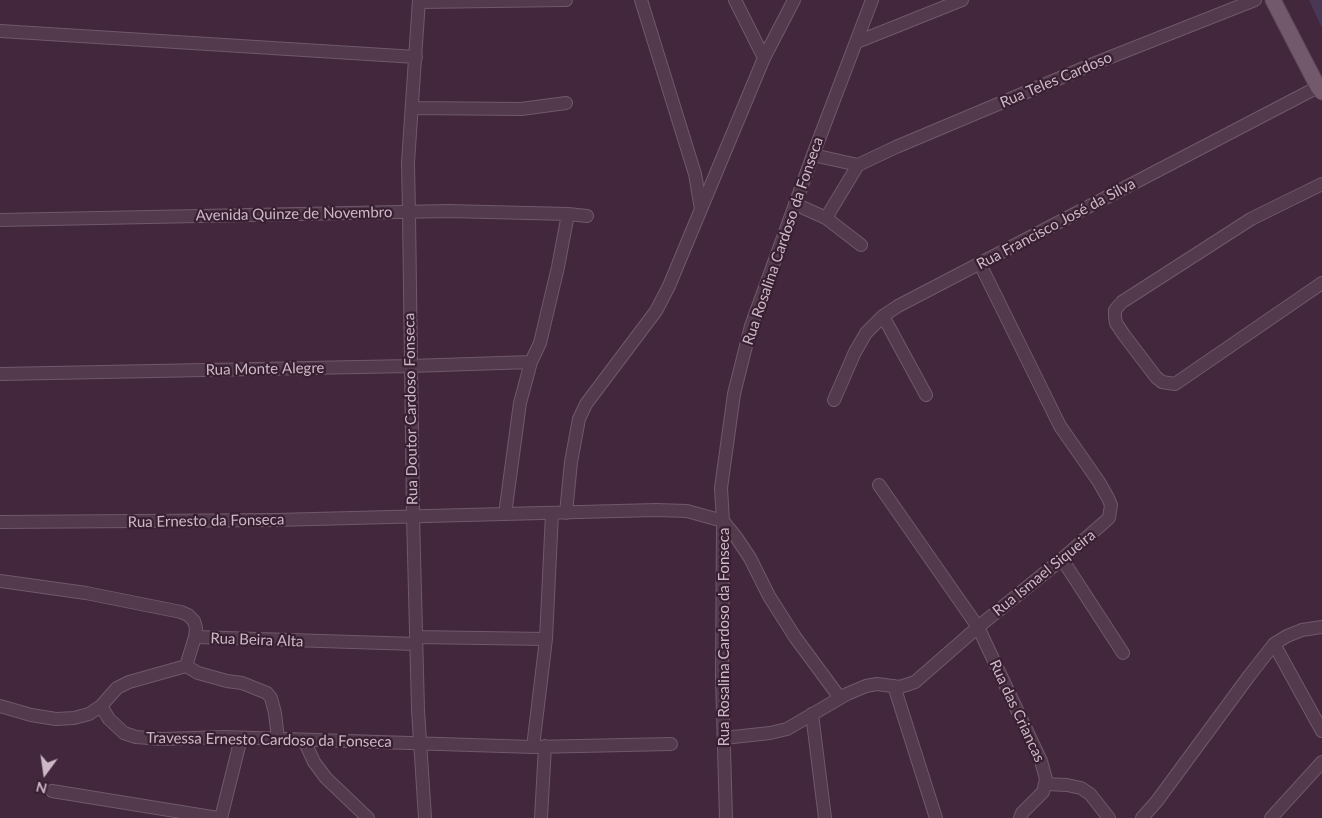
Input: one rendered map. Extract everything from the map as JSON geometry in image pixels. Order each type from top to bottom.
[{"type":"main road","points":[[1273,0],[1320,90]]},
{"type":"street","points":[[419,1],[566,0]]},
{"type":"street","points":[[641,0],[695,174],[701,208]]},
{"type":"street","points":[[736,0],[764,58]]},
{"type":"street","points":[[566,513],[571,462],[579,419],[586,404],[656,311],[764,58],[794,0]]},
{"type":"street","name":"Rua Rosalina Cardoso da Fonseca","points":[[726,818],[722,679],[723,521],[721,488],[734,394],[751,326],[872,0]]},
{"type":"street","name":"Rua Teles Cardoso","points":[[858,165],[1089,66],[1255,0]]},
{"type":"street","name":"Rua Doutor Cardoso Fonseca","points":[[419,1],[408,162],[416,641],[425,818]]},
{"type":"street","points":[[857,42],[957,1]]},
{"type":"street","points":[[0,31],[416,56]]},
{"type":"street","name":"Rua Francisco José da Silva","points":[[834,400],[855,352],[866,333],[883,316],[898,306],[1320,90]]},
{"type":"street","points":[[412,108],[521,109],[566,104]]},
{"type":"street","points":[[813,155],[858,165],[826,218]]},
{"type":"street","points":[[1322,184],[1251,219],[1122,302],[1115,310],[1116,323],[1156,378],[1162,382],[1175,384],[1322,283]]},
{"type":"street","points":[[795,204],[826,218],[861,245]]},
{"type":"street","name":"Avenida Quinze de Novembro","points":[[0,220],[448,211],[587,216]]},
{"type":"street","points":[[505,514],[520,403],[531,362],[540,342],[558,267],[568,214]]},
{"type":"street","name":"Rua Ismael Siqueira","points":[[724,738],[770,734],[787,729],[840,698],[866,686],[877,684],[900,687],[915,682],[978,627],[1062,560],[1109,518],[1111,504],[1099,482],[1060,426],[980,264]]},
{"type":"street","points":[[883,316],[926,395]]},
{"type":"street","name":"Rua Monte Alegre","points":[[0,374],[531,362]]},
{"type":"street","name":"Rua das Criancas","points":[[879,485],[978,627],[1041,761],[1046,784]]},
{"type":"street","name":"Rua Ernesto da Fonseca","points":[[0,522],[276,520],[413,515],[673,510],[723,521]]},
{"type":"street","points":[[541,818],[539,747],[552,513]]},
{"type":"street","points":[[723,521],[750,558],[769,596],[795,637],[840,698]]},
{"type":"street","points":[[1062,560],[1123,653]]},
{"type":"street","name":"Rua Beira Alta","points":[[0,581],[86,593],[181,612],[188,615],[194,621],[196,628],[195,637],[416,641],[546,639]]},
{"type":"street","points":[[1142,818],[1157,801],[1274,644],[1302,630],[1322,627]]},
{"type":"street","points":[[186,666],[195,637]]},
{"type":"street","points":[[1274,644],[1322,731]]},
{"type":"street","points":[[0,706],[31,716],[56,719],[74,718],[89,714],[101,706],[117,688],[136,680],[186,666],[198,673],[242,683],[267,693],[271,698],[275,713],[278,739]]},
{"type":"street","points":[[894,686],[936,818]]},
{"type":"street","name":"Travessa Ernesto Cardoso da Fonseca","points":[[101,706],[108,719],[124,733],[136,737],[162,739],[224,737],[539,747],[670,744]]},
{"type":"street","points":[[812,714],[825,818]]},
{"type":"street","points":[[52,791],[220,818],[241,738]]},
{"type":"street","points":[[304,740],[314,762],[322,773],[368,818]]},
{"type":"street","points":[[1271,818],[1322,762]]},
{"type":"street","points":[[1020,818],[1022,813],[1039,798],[1046,784],[1068,785],[1081,788],[1090,794],[1109,818]]},
{"type":"shaded area","points":[[1309,0],[1322,0],[1322,28]]}]
